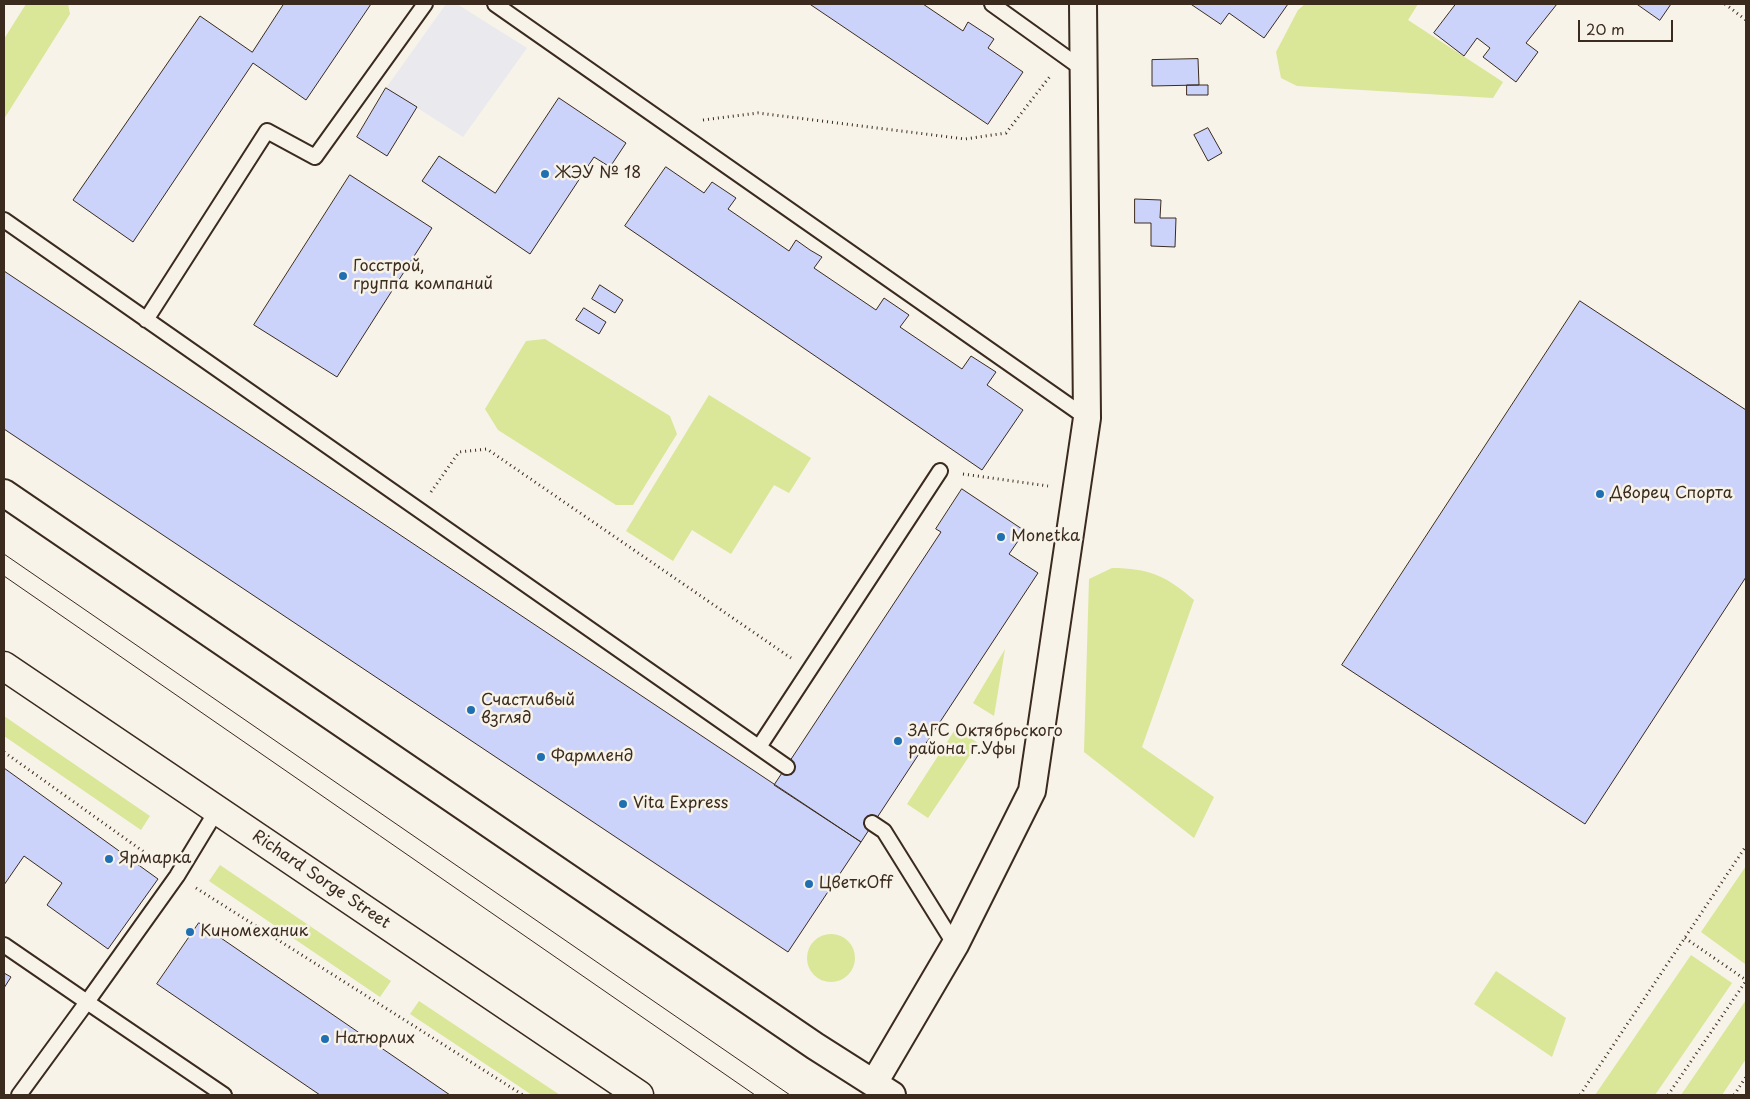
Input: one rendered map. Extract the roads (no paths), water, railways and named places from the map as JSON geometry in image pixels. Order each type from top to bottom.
[{"type":"main road","name":"Richard Sorge Street","points":[[4,666],[639,1095]]},
{"type":"street","points":[[4,493],[815,1046],[883,1089],[1032,791],[1087,418],[1075,63],[1083,4]]},
{"type":"lane","points":[[146,320],[267,131],[315,157],[425,4]]},
{"type":"lane","points":[[496,4],[1087,418]]},
{"type":"lane","points":[[992,4],[1075,63]]},
{"type":"lane","points":[[4,220],[787,766]]},
{"type":"lane","points":[[759,747],[940,471]]},
{"type":"lane","points":[[19,1095],[177,876],[217,810]]},
{"type":"lane","points":[[872,823],[884,831],[955,945]]},
{"type":"lane","points":[[4,945],[224,1095]]},
{"type":"tram line","points":[[4,554],[790,1095]]},
{"type":"tram line","points":[[4,576],[755,1095]]},
{"type":"place","name":"ЖЭУ № 18","points":[[545,174]]},
{"type":"place","name":"Госстрой, группа компаний","points":[[343,276]]},
{"type":"place","name":"Дворец Спорта","points":[[1600,494]]},
{"type":"place","name":"Monetka","points":[[1001,537]]},
{"type":"place","name":"Счастливый взгляд","points":[[471,710]]},
{"type":"place","name":"ЗАГС Октябрьского района г.Уфы","points":[[898,741]]},
{"type":"place","name":"Фармленд","points":[[541,757]]},
{"type":"place","name":"Vita Express","points":[[623,804]]},
{"type":"place","name":"Ярмарка","points":[[109,859]]},
{"type":"place","name":"ЦветкOff","points":[[809,884]]},
{"type":"place","name":"Киномеханик","points":[[190,932]]},
{"type":"place","name":"Натюрлих","points":[[325,1039]]}]
